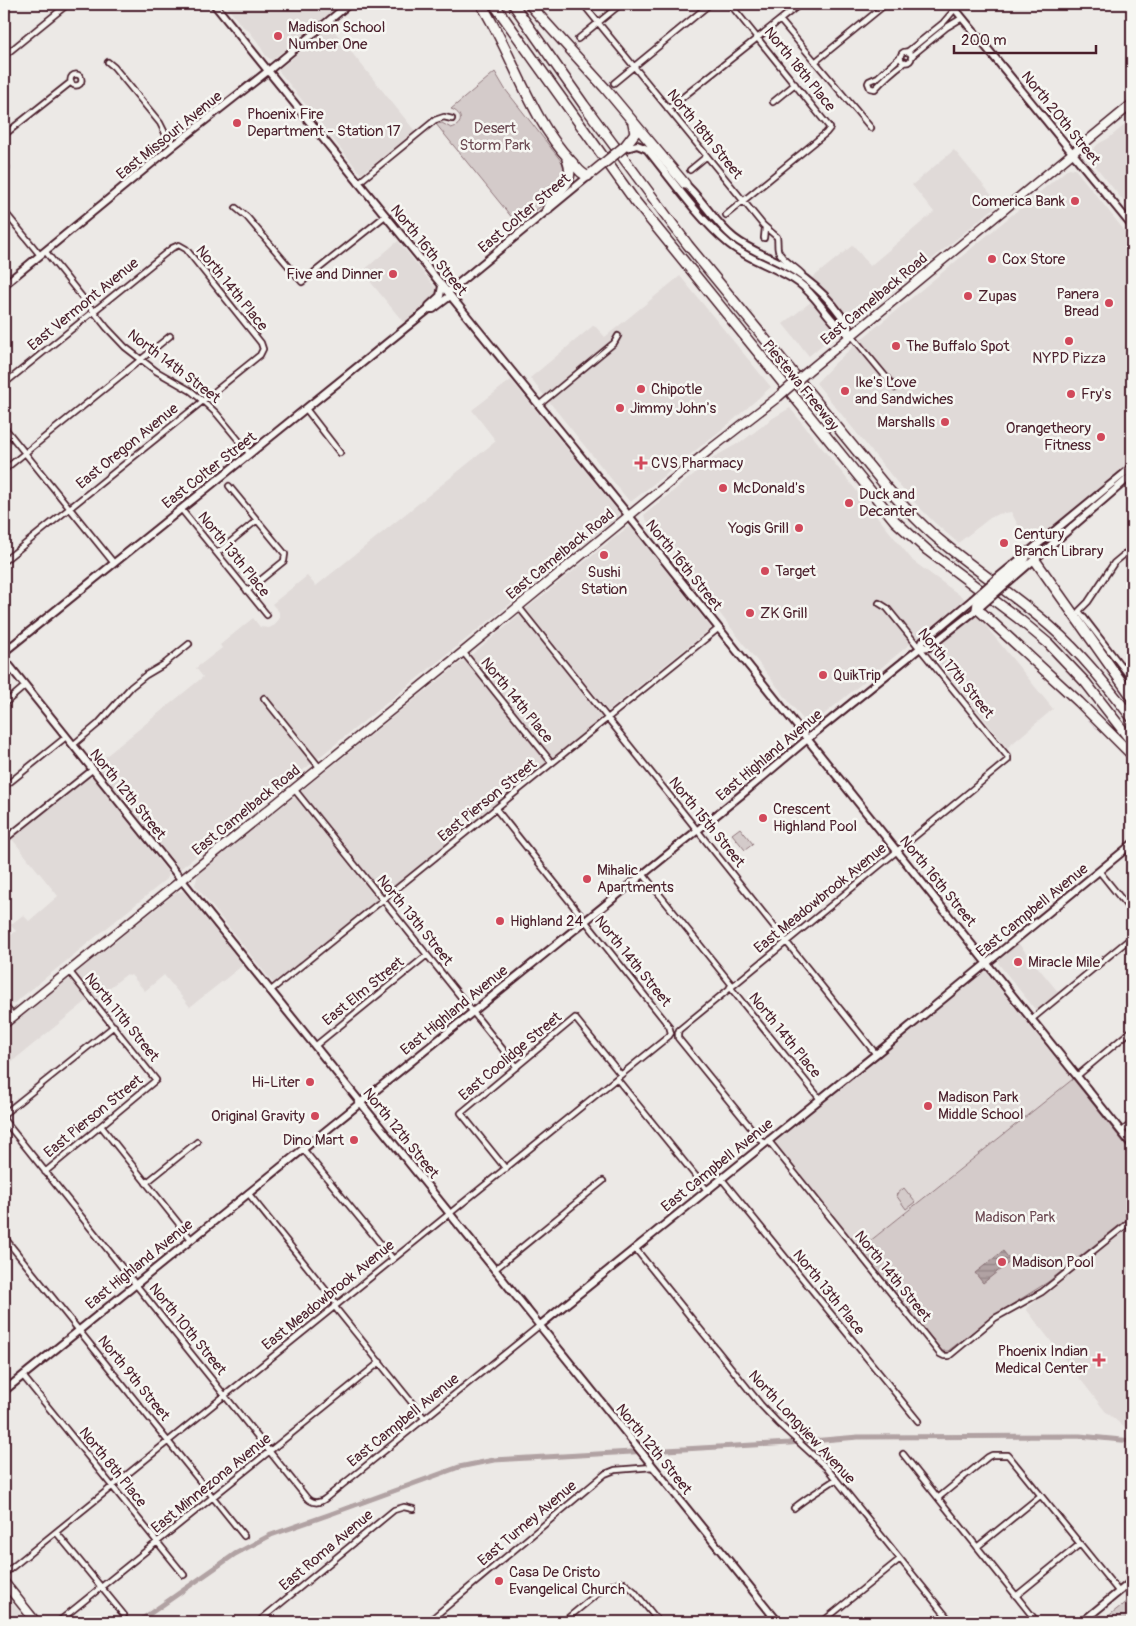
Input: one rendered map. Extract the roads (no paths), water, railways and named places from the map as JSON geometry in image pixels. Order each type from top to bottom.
[{"type":"highway","points":[[481,4],[548,133],[580,172],[590,174],[625,146],[633,137],[635,129],[632,120]]},
{"type":"highway","name":"Piestewa Freeway","points":[[494,4],[635,201],[890,514],[927,550],[1044,640],[1086,683],[1132,742]]},
{"type":"highway","name":"Piestewa Freeway","points":[[513,4],[584,105],[688,245],[888,489],[943,544],[1034,612],[1062,637],[1088,663],[1132,718]]},
{"type":"highway","points":[[529,4],[632,120],[685,184]]},
{"type":"highway","points":[[547,210],[549,202],[567,186],[570,178],[570,168],[566,156]]},
{"type":"highway","points":[[1028,552],[1021,564],[977,604],[1132,755]]},
{"type":"highway","points":[[1035,560],[1132,697]]},
{"type":"main road","name":"East Camelback Road","points":[[4,1024],[709,450],[778,397],[1132,104]]},
{"type":"main road","points":[[4,1582],[36,1622]]},
{"type":"street","points":[[4,56],[68,4]]},
{"type":"street","name":"North 16th Street","points":[[214,4],[898,851],[1132,1145]]},
{"type":"street","name":"East Missouri Avenue","points":[[4,285],[349,4]]},
{"type":"street","name":"North 18th Street","points":[[583,4],[766,228],[778,240],[780,254],[823,294],[848,324],[852,336],[895,388]]},
{"type":"street","points":[[578,39],[621,4]]},
{"type":"street","points":[[614,83],[710,4]]},
{"type":"street","name":"North 18th Place","points":[[730,4],[830,128],[743,200]]},
{"type":"street","points":[[668,108],[800,4]]},
{"type":"street","points":[[815,62],[886,4]]},
{"type":"street","points":[[953,6],[943,24],[907,52],[902,53],[878,77],[869,81],[870,88],[875,89],[881,81],[905,62],[909,61],[914,54],[947,27],[962,18]]},
{"type":"street","name":"North 20th Street","points":[[953,6],[1132,226]]},
{"type":"street","points":[[780,20],[871,128]]},
{"type":"street","points":[[907,52],[910,53],[911,58]]},
{"type":"street","points":[[900,57],[902,62],[905,62]]},
{"type":"street","points":[[108,62],[114,66],[160,123],[174,145]]},
{"type":"street","points":[[4,135],[71,82]]},
{"type":"street","points":[[773,102],[795,84]]},
{"type":"street","points":[[358,183],[435,120],[444,117],[452,119]]},
{"type":"street","name":"North 18th Street","points":[[633,137],[647,142],[735,239],[804,277]]},
{"type":"street","name":"North 18th Street","points":[[625,146],[637,145],[647,149],[702,216],[730,245],[745,255],[779,270],[800,283],[816,299],[841,330],[852,336]]},
{"type":"street","points":[[690,170],[707,156]]},
{"type":"street","points":[[4,157],[6,172],[4,177]]},
{"type":"street","name":"East Colter Street","points":[[4,652],[181,508],[430,309],[433,309],[590,174]]},
{"type":"street","points":[[726,215],[743,200]]},
{"type":"street","points":[[236,208],[247,217],[302,282],[385,216]]},
{"type":"street","name":"North 14th Street","points":[[4,211],[125,347],[156,371],[191,391],[203,401],[217,414],[250,454]]},
{"type":"street","points":[[764,238],[766,228]]},
{"type":"street","name":"East Vermont Avenue","points":[[4,384],[172,248],[179,245]]},
{"type":"street","name":"North 14th Place","points":[[179,245],[186,249],[263,348]]},
{"type":"street","name":"East Colter Street","points":[[430,309],[429,306],[440,296],[442,286]]},
{"type":"street","points":[[4,470],[170,336]]},
{"type":"street","points":[[539,405],[614,343],[618,336]]},
{"type":"street","name":"East Oregon Avenue","points":[[4,561],[203,401],[260,354],[263,348]]},
{"type":"street","points":[[306,409],[340,453]]},
{"type":"street","points":[[4,427],[114,562]]},
{"type":"street","points":[[1035,560],[1028,552],[1132,467]]},
{"type":"street","points":[[1001,581],[1035,560],[1132,475]]},
{"type":"street","points":[[229,486],[285,554],[286,558],[247,591]]},
{"type":"street","name":"North 13th Place","points":[[181,508],[267,615]]},
{"type":"street","points":[[217,553],[257,520]]},
{"type":"street","points":[[1132,548],[1114,563],[1088,602],[1079,612],[1132,680]]},
{"type":"street","name":"North 17th Street","points":[[879,603],[887,608],[1008,757],[1007,762]]},
{"type":"street","name":"East Highland Avenue","points":[[920,648],[923,641],[977,604]]},
{"type":"street","name":"East Highland Avenue","points":[[4,1391],[807,739],[920,648],[929,646],[977,604]]},
{"type":"street","name":"North 15th Street","points":[[518,606],[876,1054]]},
{"type":"street","name":"East Pierson Street","points":[[270,991],[718,628]]},
{"type":"street","points":[[73,745],[98,724],[131,687],[189,644]]},
{"type":"street","name":"North 14th Place","points":[[463,652],[552,763]]},
{"type":"street","name":"North 12th Street","points":[[4,659],[778,1622]]},
{"type":"street","points":[[1122,667],[1132,659]]},
{"type":"street","points":[[4,704],[26,686]]},
{"type":"street","points":[[264,698],[320,768]]},
{"type":"street","points":[[4,787],[66,737]]},
{"type":"street","name":"East Meadowbrook Avenue","points":[[678,1038],[681,1028],[731,986],[1007,762]]},
{"type":"street","points":[[4,840],[92,770]]},
{"type":"street","name":"North 13th Street","points":[[294,789],[517,1067]]},
{"type":"street","name":"North 14th Street","points":[[496,809],[669,1026],[669,1036]]},
{"type":"street","name":"East Campbell Avenue","points":[[316,1503],[322,1502],[425,1419],[1132,844]]},
{"type":"street","points":[[1099,872],[1132,912]]},
{"type":"street","name":"North 14th Place","points":[[643,874],[820,1099]]},
{"type":"street","points":[[1032,1019],[1132,937]]},
{"type":"street","name":"East Elm Street","points":[[315,1046],[427,955]]},
{"type":"street","name":"North 11th Street","points":[[69,971],[156,1080]]},
{"type":"street","points":[[4,1005],[13,1016]]},
{"type":"street","name":"East Coolidge Street","points":[[506,1169],[461,1113],[575,1018],[619,1077]]},
{"type":"street","points":[[4,1114],[114,1026]]},
{"type":"street","points":[[1077,1076],[1132,1030]]},
{"type":"street","name":"East Meadowbrook Avenue","points":[[4,1574],[669,1036]]},
{"type":"street","name":"North 14th Street","points":[[678,1038],[933,1346],[944,1356],[949,1356],[995,1318],[1042,1292],[1132,1220]]},
{"type":"street","points":[[619,1077],[707,1190]]},
{"type":"street","name":"East Pierson Street","points":[[45,1172],[156,1080]]},
{"type":"street","name":"North 10th Street","points":[[4,1114],[4,1120],[45,1172],[308,1499],[316,1503]]},
{"type":"street","points":[[1122,1131],[1132,1123]]},
{"type":"street","points":[[101,1126],[191,1238]]},
{"type":"street","points":[[146,1183],[197,1142]]},
{"type":"street","points":[[303,1148],[393,1259]]},
{"type":"street","name":"North 13th Place","points":[[721,1178],[918,1421]]},
{"type":"street","points":[[494,1270],[603,1181]]},
{"type":"street","points":[[248,1193],[425,1419]]},
{"type":"street","name":"North 9th Street","points":[[4,1237],[214,1496],[244,1536]]},
{"type":"street","name":"North Longview Avenue","points":[[635,1248],[761,1405],[826,1467],[951,1622]]},
{"type":"street","name":"East Minnezona Avenue","points":[[58,1622],[380,1362]]},
{"type":"street","name":"North 8th Place","points":[[23,1376],[184,1575]]},
{"type":"street","points":[[903,1454],[1038,1622]]},
{"type":"street","points":[[938,1498],[988,1457],[1008,1455],[1119,1592]]},
{"type":"street","name":"East Turney Avenue","points":[[428,1622],[605,1474],[610,1471],[652,1467]]},
{"type":"street","points":[[794,1508],[814,1492],[836,1479]]},
{"type":"street","points":[[977,1547],[1040,1496]]},
{"type":"street","name":"East Roma Avenue","points":[[258,1622],[394,1510],[404,1507],[413,1509]]},
{"type":"street","points":[[56,1532],[124,1615]]},
{"type":"street","points":[[1016,1596],[1080,1544]]},
{"type":"street","points":[[822,1622],[900,1559]]},
{"type":"street","points":[[563,1622],[603,1589],[619,1582],[634,1590],[659,1622]]},
{"type":"street","points":[[1082,1622],[1132,1582]]},
{"type":"street","points":[[763,1622],[772,1615]]},
{"type":"waterway","points":[[138,1622],[235,1554],[271,1535],[459,1467],[494,1460],[789,1443],[858,1437],[1080,1436],[1132,1441]]},
{"type":"place","name":"Madison School Number One","points":[[278,36]]},
{"type":"place","name":"Phoenix Fire Department - Station 17","points":[[237,123]]},
{"type":"place","name":"Comerica Bank","points":[[1075,201]]},
{"type":"place","name":"Cox Store","points":[[992,259]]},
{"type":"place","name":"Five and Dinner","points":[[393,274]]},
{"type":"place","name":"Zupas","points":[[968,296]]},
{"type":"place","name":"Panera Bread","points":[[1109,303]]},
{"type":"place","name":"NYPD Pizza","points":[[1069,341]]},
{"type":"place","name":"The Buffalo Spot","points":[[896,346]]},
{"type":"place","name":"Chipotle","points":[[641,389]]},
{"type":"place","name":"Ike's Love and Sandwiches","points":[[845,391]]},
{"type":"place","name":"Fry's","points":[[1071,394]]},
{"type":"place","name":"Jimmy John's","points":[[620,408]]},
{"type":"place","name":"Marshalls","points":[[945,422]]},
{"type":"place","name":"Orangetheory Fitness","points":[[1101,437]]},
{"type":"place","name":"CVS Pharmacy","points":[[641,463]]},
{"type":"place","name":"McDonald's","points":[[723,488]]},
{"type":"place","name":"Duck and Decanter","points":[[849,503]]},
{"type":"place","name":"Yogis Grill","points":[[799,528]]},
{"type":"place","name":"Century Branch Library","points":[[1004,543]]},
{"type":"place","name":"Sushi Station","points":[[604,555]]},
{"type":"place","name":"Target","points":[[765,571]]},
{"type":"place","name":"ZK Grill","points":[[750,613]]},
{"type":"place","name":"QuikTrip","points":[[823,675]]},
{"type":"place","name":"Crescent Highland Pool","points":[[763,818]]},
{"type":"place","name":"Mihalic Apartments","points":[[587,879]]},
{"type":"place","name":"Highland 24","points":[[500,921]]},
{"type":"place","name":"Miracle Mile","points":[[1018,962]]},
{"type":"place","name":"Hi-Liter","points":[[310,1082]]},
{"type":"place","name":"Madison Park Middle School","points":[[928,1106]]},
{"type":"place","name":"Original Gravity","points":[[315,1116]]},
{"type":"place","name":"Dino Mart","points":[[354,1140]]},
{"type":"place","name":"Madison Pool","points":[[1002,1262]]},
{"type":"place","name":"Phoenix Indian Medical Center","points":[[1099,1360]]},
{"type":"place","name":"Casa De Cristo Evangelical Church","points":[[499,1581]]},
{"type":"park label","name":"Desert Storm Park","points":[[495,136]]},
{"type":"park label","name":"Madison Park","points":[[1015,1217]]}]
